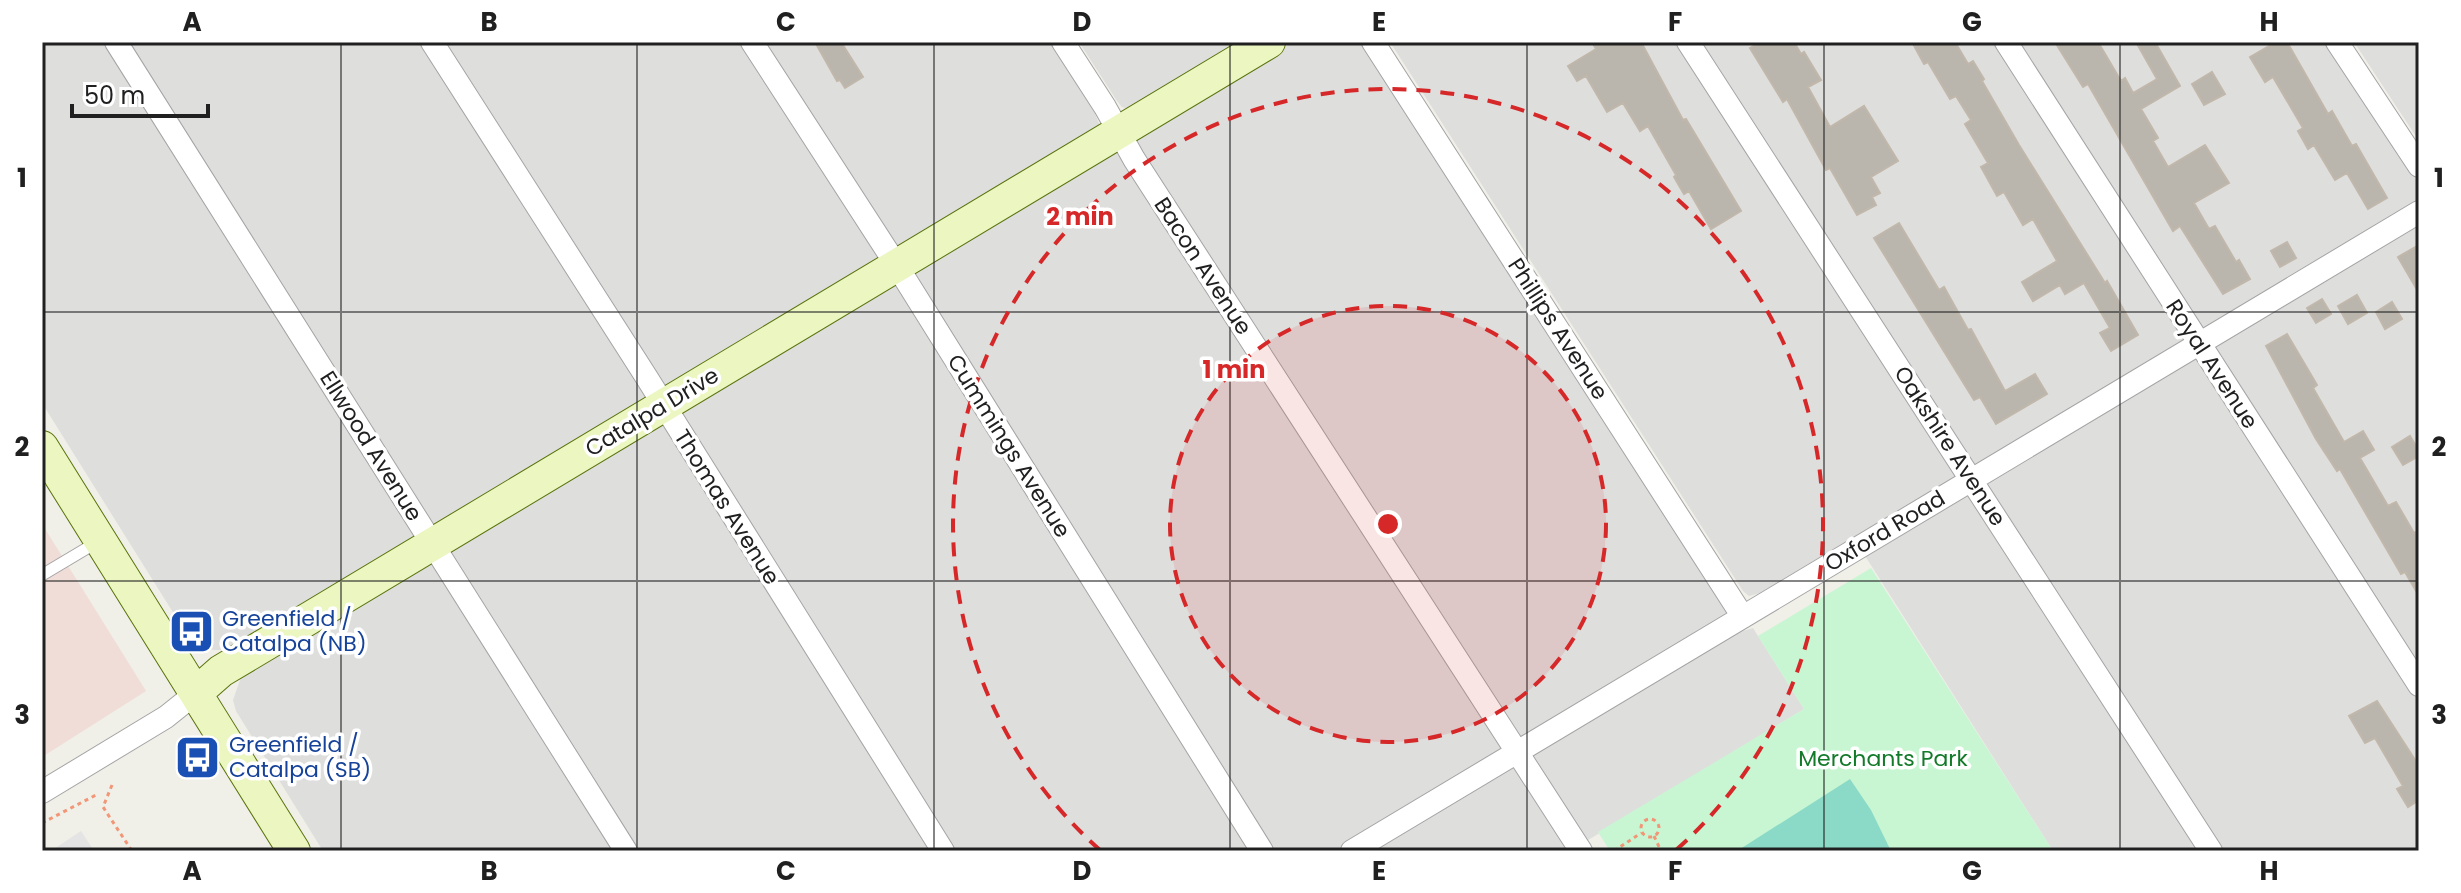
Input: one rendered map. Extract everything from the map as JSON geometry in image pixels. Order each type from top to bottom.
[{"type":"street","name":"Ellwood Avenue","points":[[116,42],[626,851]]},
{"type":"street","name":"Thomas Avenue","points":[[432,42],[943,851]]},
{"type":"street","name":"Cummings Avenue","points":[[752,42],[897,266],[1262,851]]},
{"type":"street","name":"Bacon Avenue","points":[[1063,42],[1581,851]]},
{"type":"street","name":"Catalpa Drive","points":[[42,792],[166,717],[221,671],[1269,42]]},
{"type":"street","name":"Phillips Avenue","points":[[1373,42],[1743,617]]},
{"type":"street","name":"Oakshire Avenue","points":[[1688,42],[2211,851]]},
{"type":"street","name":"Royal Avenue","points":[[2006,42],[2419,685]]},
{"type":"street","points":[[2337,42],[2419,166]]},
{"type":"street","name":"Oxford Road","points":[[1352,851],[2419,212]]},
{"type":"street","points":[[42,447],[294,851]]},
{"type":"lane","points":[[42,575],[100,540]]},
{"type":"path","points":[[112,785],[103,807],[132,851]]},
{"type":"path","points":[[42,823],[96,795]]},
{"type":"path","points":[[1656,820],[1660,826],[1654,836],[1652,838],[1640,830],[1642,822],[1656,820]]},
{"type":"path","points":[[1614,851],[1643,833]]},
{"type":"path","points":[[1654,836],[1661,851]]},
{"type":"shaded area","points":[[42,42],[1051,42],[1092,106],[1100,126],[227,650],[214,650],[203,648],[189,638],[42,403]]},
{"type":"shaded area","points":[[1079,42],[1247,42],[1131,110],[1117,101]]},
{"type":"shaded area","points":[[1293,42],[1361,42],[1740,632],[1753,628],[1804,709],[1570,851],[323,851],[236,711],[233,700],[241,677]]},
{"type":"shaded area","points":[[1390,42],[2325,42],[2419,184],[2419,851],[2053,851],[1853,537],[1760,593],[1749,596],[1743,591]]},
{"type":"shaded area","points":[[2354,42],[2419,42],[2419,141]]},
{"type":"shaded area","points":[[42,524],[146,691],[42,757]]},
{"type":"shaded area","points":[[81,831],[94,851],[51,851]]},
{"type":"green space","name":"Merchants Park","points":[[1871,568],[2053,851],[1610,851],[1598,832],[1804,709],[1758,636]]},
{"type":"green space","points":[[1850,779],[1871,810],[1891,851],[1737,851]]},
{"type":"building","points":[[815,42],[841,42],[863,77],[845,88],[840,80],[837,81]]},
{"type":"building","points":[[1592,42],[1641,42],[1683,120],[1686,119],[1741,211],[1711,229],[1689,191],[1684,194],[1648,126],[1640,131],[1623,103],[1607,112],[1586,76],[1577,81],[1568,66],[1596,49]]},
{"type":"building","points":[[1760,42],[1794,42],[1801,54],[1804,52],[1821,80],[1808,87],[1830,127],[1864,106],[1898,161],[1871,177],[1880,193],[1872,197],[1876,205],[1857,215],[1830,168],[1826,170],[1787,99],[1783,102],[1750,48]]},
{"type":"building","points":[[1912,42],[1955,42],[1968,64],[1973,61],[2019,145],[2138,335],[2111,351],[2100,333],[2110,328],[2084,283],[2065,294],[2060,285],[2033,301],[2022,282],[2057,261],[2033,219],[2023,225],[2004,192],[1997,196],[1981,167],[1988,163],[1965,124],[1971,120],[1956,96],[1950,99]]},
{"type":"building","points":[[2055,42],[2098,42],[2121,81],[2125,78],[2133,93],[2157,79],[2136,42],[2155,42],[2180,86],[2141,109],[2158,138],[2153,141],[2168,167],[2205,145],[2229,183],[2194,203],[2209,229],[2215,226],[2250,279],[2223,294],[2180,226],[2173,231],[2088,84],[2083,87]]},
{"type":"building","points":[[2276,42],[2287,42],[2328,114],[2332,111],[2352,146],[2356,144],[2387,198],[2368,209],[2347,173],[2335,180],[2314,145],[2308,149],[2298,131],[2303,128],[2273,77],[2265,82],[2250,57]]},
{"type":"building","points":[[2212,72],[2225,94],[2204,105],[2192,84]]},
{"type":"building","points":[[1899,223],[1939,290],[1944,287],[1968,330],[1971,329],[2005,391],[2035,374],[2047,394],[1996,424],[1980,397],[1974,400],[1874,238]]},
{"type":"building","points":[[2287,242],[2296,258],[2280,267],[2271,251]]},
{"type":"building","points":[[2419,245],[2419,293],[2398,257]]},
{"type":"building","points":[[2357,295],[2367,313],[2348,324],[2338,306]]},
{"type":"building","points":[[2322,299],[2331,314],[2316,323],[2307,308]]},
{"type":"building","points":[[2392,302],[2402,319],[2385,329],[2376,312]]},
{"type":"building","points":[[2287,334],[2317,385],[2313,388],[2344,442],[2363,431],[2374,450],[2360,458],[2388,506],[2396,502],[2414,533],[2419,530],[2419,596],[2405,572],[2401,574],[2340,469],[2337,471],[2316,439],[2266,346]]},
{"type":"building","points":[[2410,436],[2419,456],[2403,465],[2392,447]]},
{"type":"building","points":[[2377,701],[2419,766],[2419,800],[2408,807],[2397,789],[2403,786],[2375,738],[2365,743],[2349,716]]},
{"type":"place","name":"Greenfield / Catalpa (NB)","points":[[191,631]]},
{"type":"place","name":"Greenfield / Catalpa (SB)","points":[[198,757]]}]
